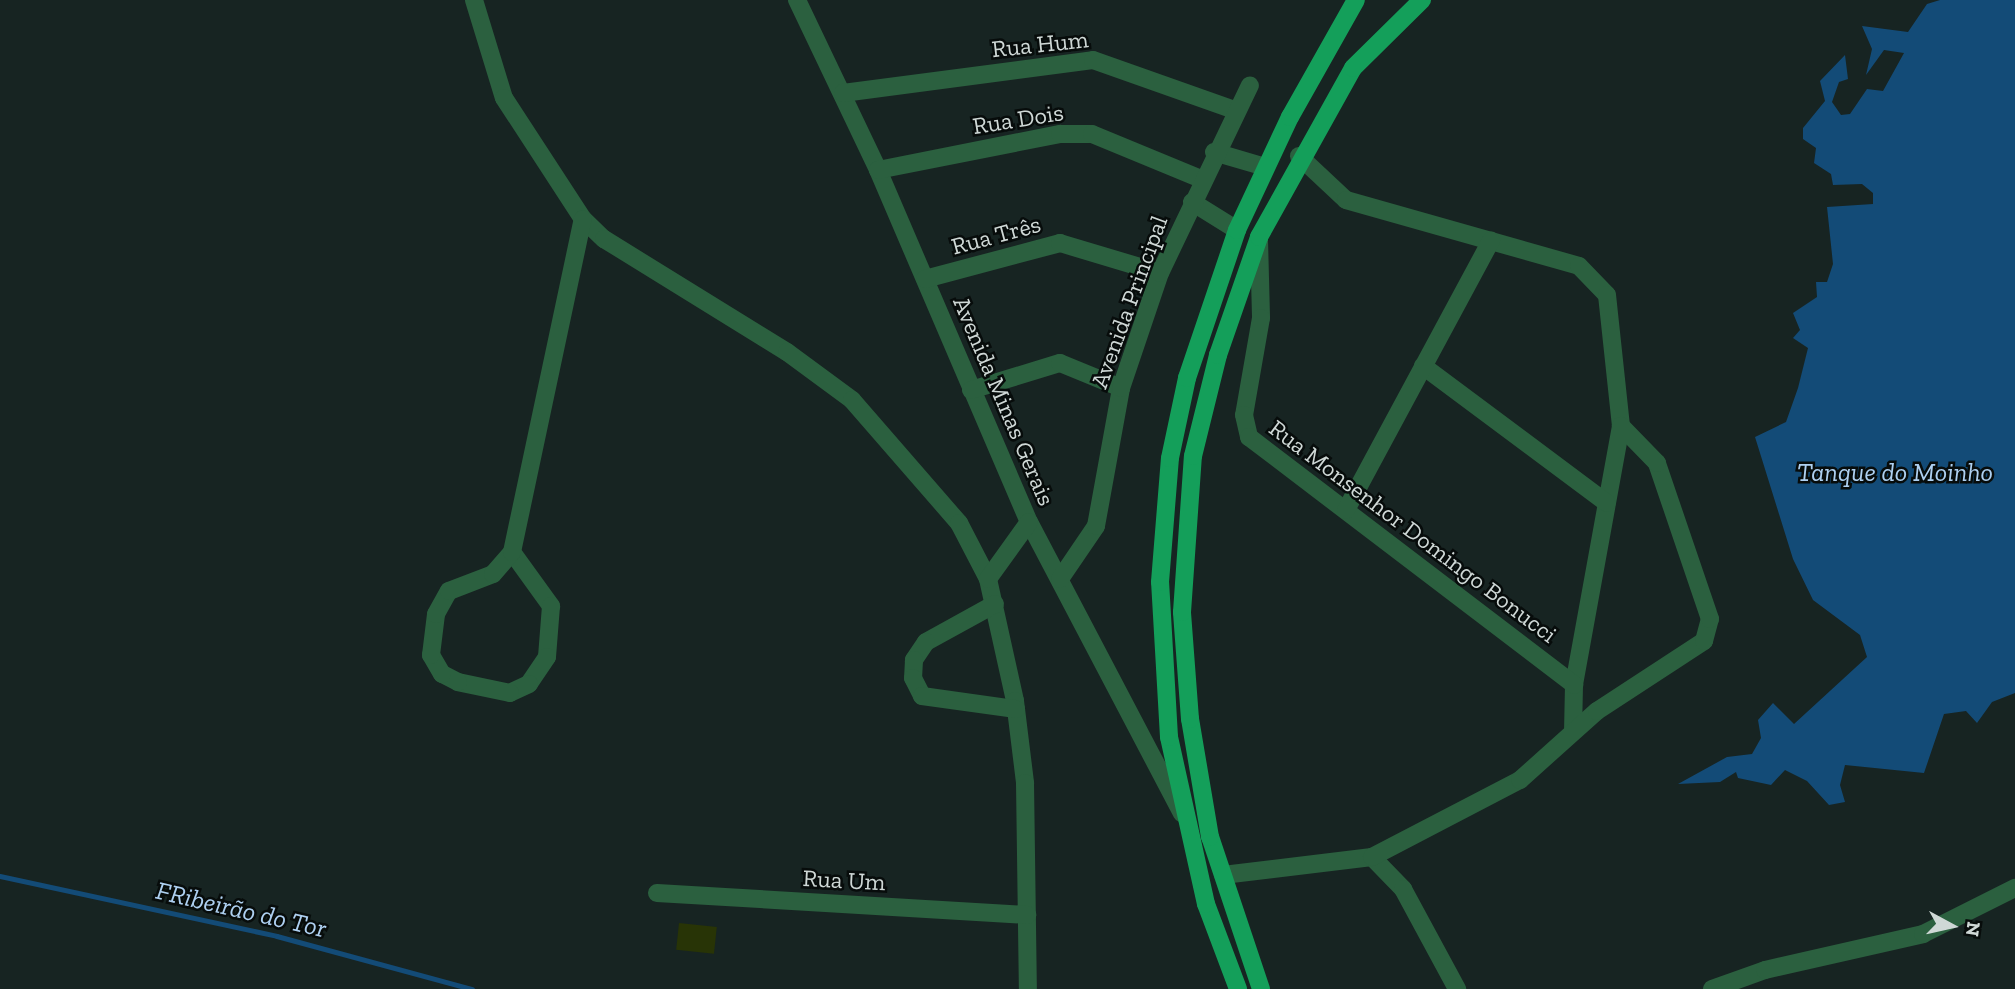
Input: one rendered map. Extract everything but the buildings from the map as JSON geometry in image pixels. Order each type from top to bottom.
[{"type":"main road","points":[[1238,989],[1182,813],[1161,660],[1163,517],[1188,378],[1237,230],[1265,167],[1356,0]]},
{"type":"main road","points":[[1261,989],[1223,875],[1189,719],[1184,539],[1208,390],[1259,237],[1299,156],[1353,68],[1422,0]]},
{"type":"street","points":[[474,0],[504,98],[583,219],[604,239],[788,352],[852,400],[928,483],[988,579],[1016,709],[1025,783],[1028,989]]},
{"type":"street","name":"Avenida Minas Gerais","points":[[796,0],[878,170],[1029,522],[1182,813]]},
{"type":"street","name":"Rua Hum","points":[[843,93],[1093,60],[1234,110]]},
{"type":"street","name":"Avenida Principal","points":[[1060,579],[1096,526],[1121,388],[1160,274],[1234,110],[1251,85]]},
{"type":"street","name":"Rua Dois","points":[[878,170],[1060,134],[1092,134],[1201,179]]},
{"type":"street","points":[[1214,152],[1265,167]]},
{"type":"street","name":"Rua Monsenhor Domingo Bonucci","points":[[1299,156],[1325,187],[1346,200],[1579,266],[1600,281],[1612,313],[1621,426],[1574,685],[1573,731]]},
{"type":"street","points":[[1192,202],[1237,230]]},
{"type":"street","points":[[512,552],[551,606],[547,657],[529,684],[510,693],[457,682],[442,674],[431,655],[441,601],[449,590],[501,568],[512,552],[583,219]]},
{"type":"street","name":"Rua Monsenhor Domingo Bonucci","points":[[1259,237],[1261,318],[1245,428],[1257,446],[1346,510],[1574,685]]},
{"type":"street","points":[[1346,510],[1491,242]]},
{"type":"street","name":"Rua Três","points":[[925,279],[1060,243],[1160,274]]},
{"type":"street","points":[[971,390],[1060,363],[1121,388]]},
{"type":"street","points":[[1423,366],[1607,503]]},
{"type":"street","points":[[1223,875],[1372,857],[1520,780],[1573,731],[1704,641],[1710,628],[1657,463],[1621,426]]},
{"type":"street","points":[[988,579],[1029,522]]},
{"type":"street","points":[[995,604],[926,642],[914,660],[913,678],[922,695],[1016,709]]},
{"type":"street","points":[[1372,857],[1403,889],[1457,989]]},
{"type":"street","points":[[1712,989],[1765,970],[1923,934],[2015,888]]},
{"type":"street","name":"Rua Um","points":[[657,893],[1027,915]]},
{"type":"green space","points":[[679,923],[717,927],[714,954],[676,950]]},
{"type":"water","name":"Tanque do Moinho","points":[[1940,0],[2015,0],[2015,693],[1992,702],[1977,723],[1966,711],[1944,714],[1924,773],[1845,765],[1840,785],[1845,802],[1829,805],[1807,781],[1785,770],[1771,785],[1738,778],[1736,772],[1720,782],[1678,784],[1727,757],[1752,754],[1761,738],[1758,720],[1773,703],[1794,724],[1867,657],[1860,635],[1813,600],[1793,559],[1755,437],[1786,422],[1798,388],[1808,348],[1793,338],[1800,330],[1793,313],[1817,297],[1816,282],[1827,282],[1833,264],[1827,207],[1873,204],[1873,193],[1862,184],[1833,185],[1831,174],[1814,163],[1816,148],[1803,139],[1803,128],[1825,101],[1820,81],[1845,55],[1848,79],[1839,82],[1832,102],[1841,115],[1850,114],[1867,89],[1883,91],[1904,53],[1884,50],[1866,75],[1872,49],[1862,26],[1908,32],[1927,4]]},
{"type":"waterway","name":"FRibeirão do Tor","points":[[0,876],[277,936],[472,989]]}]
